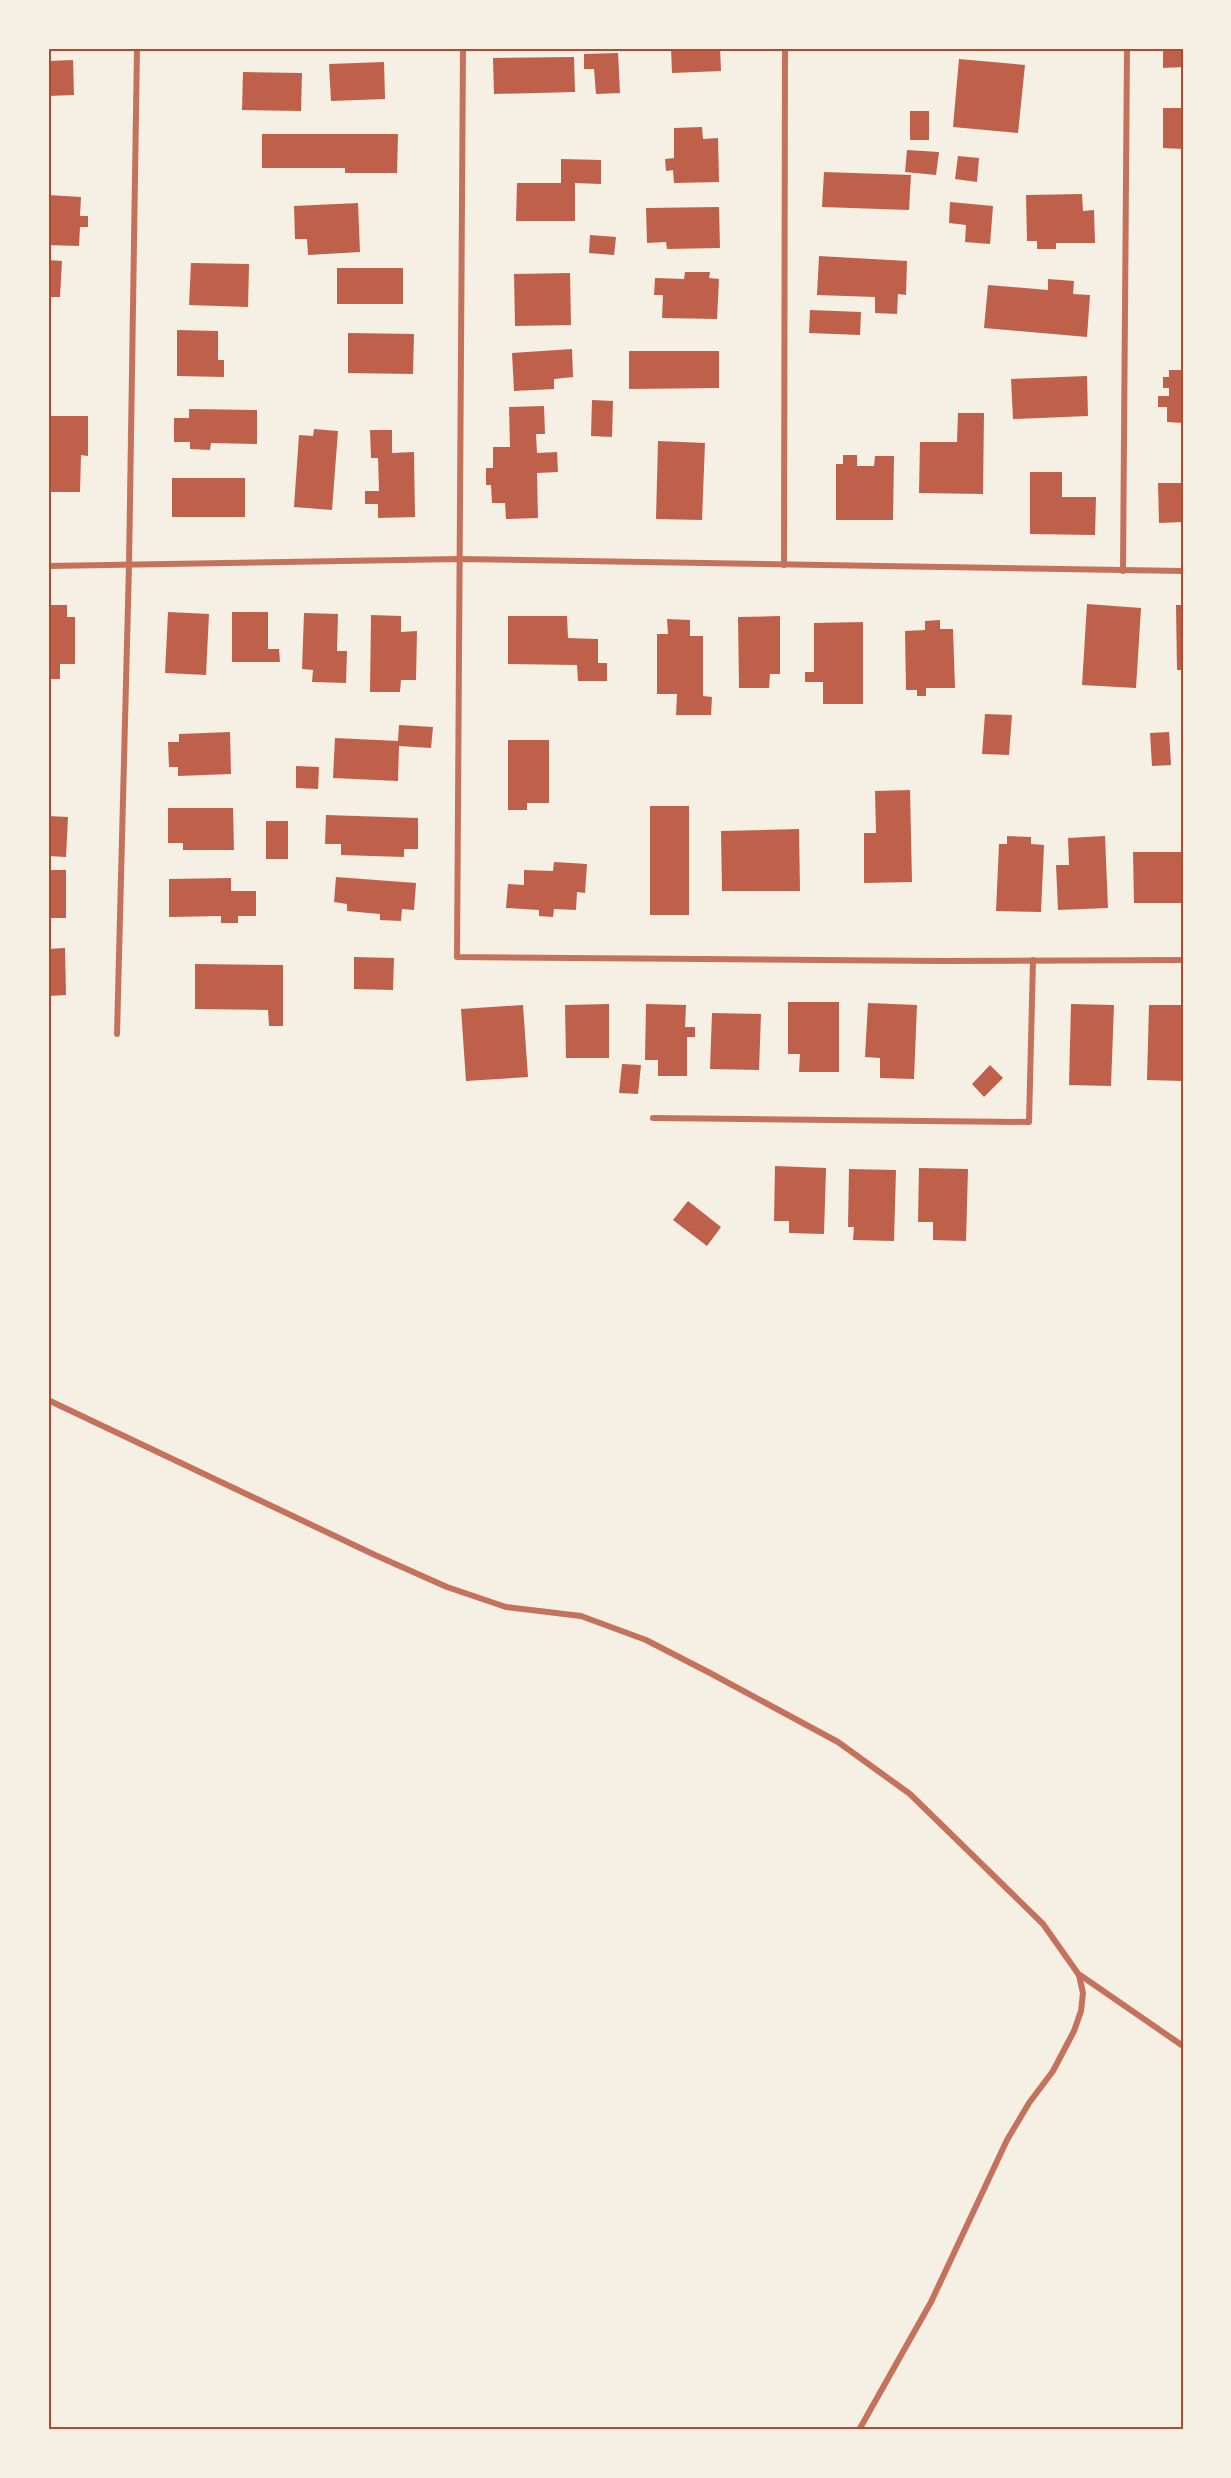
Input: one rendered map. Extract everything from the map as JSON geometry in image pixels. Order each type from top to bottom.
[{"type":"street","points":[[117,1034],[129,565],[137,48]]},
{"type":"street","points":[[463,48],[457,957],[1183,960]]},
{"type":"street","points":[[784,565],[785,48]]},
{"type":"street","points":[[1123,570],[1127,48]]},
{"type":"street","points":[[48,566],[459,559],[1183,571]]},
{"type":"street","points":[[653,1118],[1029,1122],[1033,960]]},
{"type":"street","points":[[48,1400],[375,1556],[447,1587],[506,1607],[581,1616],[646,1640],[838,1742],[910,1794],[984,1865],[1043,1924],[1079,1975],[1183,2046]]},
{"type":"street","points":[[859,2430],[931,2302],[1007,2140],[1029,2103],[1065,2052],[1081,2012],[1083,1992],[1079,1975]]},
{"type":"building","points":[[671,48],[720,48],[721,71],[672,73]]},
{"type":"building","points":[[1163,48],[1183,48],[1183,67],[1163,68]]},
{"type":"building","points":[[618,53],[620,93],[596,94],[594,69],[584,69],[584,54]]},
{"type":"building","points":[[574,57],[575,92],[494,94],[493,58]]},
{"type":"building","points":[[959,59],[1025,65],[1018,133],[953,127]]},
{"type":"building","points":[[73,60],[74,95],[48,96],[48,61]]},
{"type":"building","points":[[384,62],[385,99],[331,101],[329,64]]},
{"type":"building","points":[[243,72],[302,73],[301,111],[242,110]]},
{"type":"building","points":[[1163,108],[1183,108],[1183,149],[1163,148]]},
{"type":"building","points":[[910,111],[929,111],[929,140],[910,140]]},
{"type":"building","points":[[702,127],[703,139],[718,138],[719,182],[674,183],[673,170],[666,171],[665,159],[674,158],[674,128]]},
{"type":"building","points":[[262,134],[398,134],[397,173],[345,173],[345,168],[262,168]]},
{"type":"building","points":[[907,150],[939,152],[936,175],[905,172]]},
{"type":"building","points":[[958,156],[979,158],[977,182],[955,179]]},
{"type":"building","points":[[561,159],[601,160],[601,184],[575,183],[575,221],[516,221],[517,183],[561,183]]},
{"type":"building","points":[[824,172],[911,175],[909,210],[822,207]]},
{"type":"building","points":[[1082,194],[1083,211],[1094,210],[1095,243],[1056,243],[1056,249],[1037,249],[1037,241],[1027,241],[1026,195]]},
{"type":"building","points":[[48,195],[81,197],[80,216],[88,216],[88,227],[80,227],[79,246],[48,245]]},
{"type":"building","points":[[950,202],[993,206],[990,244],[965,242],[966,225],[949,223]]},
{"type":"building","points":[[358,203],[360,252],[308,255],[307,239],[295,239],[294,206]]},
{"type":"building","points":[[719,207],[720,248],[667,249],[666,242],[647,243],[646,208]]},
{"type":"building","points":[[590,235],[616,237],[614,255],[589,253]]},
{"type":"building","points":[[819,256],[907,261],[906,295],[898,294],[897,314],[875,313],[875,297],[817,295]]},
{"type":"building","points":[[48,260],[62,261],[60,297],[48,297]]},
{"type":"building","points":[[191,263],[249,264],[248,307],[189,305]]},
{"type":"building","points":[[337,268],[403,268],[403,304],[337,304]]},
{"type":"building","points":[[685,272],[710,272],[709,278],[719,279],[717,319],[662,318],[663,295],[654,295],[655,278],[684,279]]},
{"type":"building","points":[[570,273],[571,325],[515,326],[514,274]]},
{"type":"building","points":[[1048,279],[1074,281],[1073,294],[1090,295],[1087,337],[984,328],[988,285],[1048,290]]},
{"type":"building","points":[[810,310],[861,312],[860,335],[809,333]]},
{"type":"building","points":[[177,330],[218,331],[218,360],[224,360],[224,377],[177,376]]},
{"type":"building","points":[[348,333],[414,334],[413,374],[348,373]]},
{"type":"building","points":[[572,349],[573,377],[554,379],[554,389],[514,391],[512,353]]},
{"type":"building","points":[[629,351],[719,351],[719,388],[629,389]]},
{"type":"building","points":[[1169,370],[1183,370],[1183,423],[1167,422],[1167,407],[1158,407],[1158,396],[1169,396],[1169,388],[1163,388],[1163,377],[1169,377]]},
{"type":"building","points":[[1087,376],[1088,416],[1013,419],[1011,379]]},
{"type":"building","points":[[592,400],[613,401],[612,437],[591,436]]},
{"type":"building","points":[[544,406],[545,434],[536,434],[537,453],[557,452],[558,472],[537,473],[538,518],[506,519],[505,503],[492,503],[491,485],[486,485],[486,468],[493,468],[493,447],[510,447],[509,407]]},
{"type":"building","points":[[189,409],[257,410],[257,444],[211,443],[210,450],[190,449],[190,442],[174,442],[174,418],[189,418]]},
{"type":"building","points":[[958,413],[984,413],[983,494],[919,493],[920,442],[957,442]]},
{"type":"building","points":[[48,416],[88,416],[88,456],[81,455],[80,492],[48,492]]},
{"type":"building","points":[[314,429],[338,431],[332,510],[294,507],[299,435],[313,436]]},
{"type":"building","points":[[370,430],[392,430],[392,453],[414,452],[415,517],[378,518],[378,504],[365,504],[365,491],[379,491],[378,458],[371,458]]},
{"type":"building","points":[[658,441],[705,443],[702,520],[656,519]]},
{"type":"building","points":[[843,455],[857,455],[857,466],[874,466],[875,456],[894,456],[893,520],[836,520],[836,464],[843,464]]},
{"type":"building","points":[[1030,472],[1062,472],[1062,497],[1096,497],[1095,535],[1030,534]]},
{"type":"building","points":[[172,478],[245,478],[245,517],[172,517]]},
{"type":"building","points":[[1158,483],[1183,483],[1183,522],[1159,523]]},
{"type":"building","points":[[1087,604],[1141,608],[1136,688],[1082,685]]},
{"type":"building","points":[[48,605],[67,605],[67,617],[75,617],[75,664],[60,664],[60,679],[48,679]]},
{"type":"building","points":[[1176,605],[1183,605],[1183,670],[1177,670]]},
{"type":"building","points":[[168,612],[209,614],[206,675],[165,673]]},
{"type":"building","points":[[232,612],[268,612],[268,649],[279,649],[280,662],[232,662]]},
{"type":"building","points":[[304,613],[338,614],[337,651],[347,651],[346,683],[312,682],[313,670],[302,669]]},
{"type":"building","points":[[371,615],[401,616],[401,632],[417,631],[416,680],[401,680],[400,692],[370,692]]},
{"type":"building","points":[[508,616],[567,616],[568,638],[598,639],[598,663],[607,663],[607,681],[578,681],[577,665],[508,664]]},
{"type":"building","points":[[780,616],[780,674],[770,674],[769,688],[739,688],[738,617]]},
{"type":"building","points":[[667,619],[690,620],[690,636],[703,636],[703,696],[712,697],[711,715],[676,715],[677,694],[657,694],[657,634],[668,634]]},
{"type":"building","points":[[940,620],[940,629],[953,629],[955,688],[926,688],[926,696],[917,696],[917,690],[906,690],[905,631],[925,630],[925,621]]},
{"type":"building","points":[[863,622],[863,704],[823,704],[823,682],[805,682],[805,672],[814,672],[814,623]]},
{"type":"building","points":[[985,714],[1012,715],[1009,755],[982,754]]},
{"type":"building","points":[[399,725],[433,727],[431,748],[399,746],[398,781],[333,778],[335,738],[398,741]]},
{"type":"building","points":[[230,732],[231,774],[178,776],[178,767],[169,767],[168,742],[179,742],[179,734]]},
{"type":"building","points":[[1169,732],[1171,765],[1152,766],[1150,733]]},
{"type":"building","points":[[508,740],[549,740],[549,803],[527,803],[527,810],[508,810]]},
{"type":"building","points":[[296,766],[319,767],[318,789],[296,788]]},
{"type":"building","points":[[910,790],[912,882],[864,883],[864,833],[876,833],[875,791]]},
{"type":"building","points":[[650,806],[689,806],[689,915],[650,915]]},
{"type":"building","points":[[168,808],[233,808],[234,850],[183,850],[183,843],[168,843]]},
{"type":"building","points":[[326,815],[418,818],[418,849],[404,849],[404,857],[341,855],[341,844],[325,844]]},
{"type":"building","points":[[48,816],[68,817],[66,857],[48,856]]},
{"type":"building","points":[[266,821],[288,821],[288,859],[266,859]]},
{"type":"building","points":[[799,829],[800,891],[722,891],[721,831]]},
{"type":"building","points":[[1007,836],[1031,837],[1031,844],[1044,845],[1041,912],[996,911],[999,844],[1007,844]]},
{"type":"building","points":[[1105,836],[1108,908],[1058,910],[1056,865],[1069,865],[1068,838]]},
{"type":"building","points":[[1133,852],[1182,852],[1182,903],[1134,903]]},
{"type":"building","points":[[554,862],[587,864],[585,893],[577,892],[576,910],[554,909],[553,917],[539,916],[539,910],[506,908],[508,884],[524,885],[524,870],[553,871]]},
{"type":"building","points":[[48,870],[66,870],[66,918],[48,918]]},
{"type":"building","points":[[336,877],[416,883],[414,910],[402,909],[401,921],[380,920],[380,914],[347,911],[347,904],[334,902]]},
{"type":"building","points":[[231,878],[231,891],[256,891],[256,916],[238,916],[238,923],[221,923],[221,916],[169,917],[169,879]]},
{"type":"building","points":[[65,948],[66,995],[48,996],[48,949]]},
{"type":"building","points":[[354,957],[394,958],[393,990],[354,989]]},
{"type":"building","points":[[195,964],[283,965],[283,1026],[269,1026],[268,1010],[195,1009]]},
{"type":"building","points":[[788,1002],[839,1002],[839,1072],[799,1072],[800,1054],[788,1054]]},
{"type":"building","points":[[868,1003],[917,1005],[914,1079],[880,1078],[880,1058],[865,1057]]},
{"type":"building","points":[[609,1004],[609,1058],[566,1058],[565,1005]]},
{"type":"building","points":[[646,1004],[686,1005],[685,1027],[695,1027],[695,1037],[687,1037],[687,1076],[658,1076],[658,1060],[645,1060]]},
{"type":"building","points":[[1071,1004],[1114,1005],[1111,1086],[1069,1085]]},
{"type":"building","points":[[523,1005],[528,1077],[466,1081],[461,1009]]},
{"type":"building","points":[[1149,1005],[1183,1005],[1183,1081],[1147,1080]]},
{"type":"building","points":[[712,1013],[761,1014],[759,1070],[710,1069]]},
{"type":"building","points":[[622,1064],[641,1065],[638,1094],[619,1093]]},
{"type":"building","points":[[990,1065],[1003,1078],[984,1097],[972,1084]]},
{"type":"building","points":[[775,1166],[826,1168],[824,1234],[789,1233],[789,1221],[774,1221]]},
{"type":"building","points":[[919,1168],[968,1169],[966,1241],[933,1240],[933,1222],[918,1222]]},
{"type":"building","points":[[849,1169],[896,1170],[894,1241],[853,1240],[854,1227],[848,1227]]},
{"type":"building","points":[[688,1201],[721,1227],[707,1246],[673,1220]]}]
